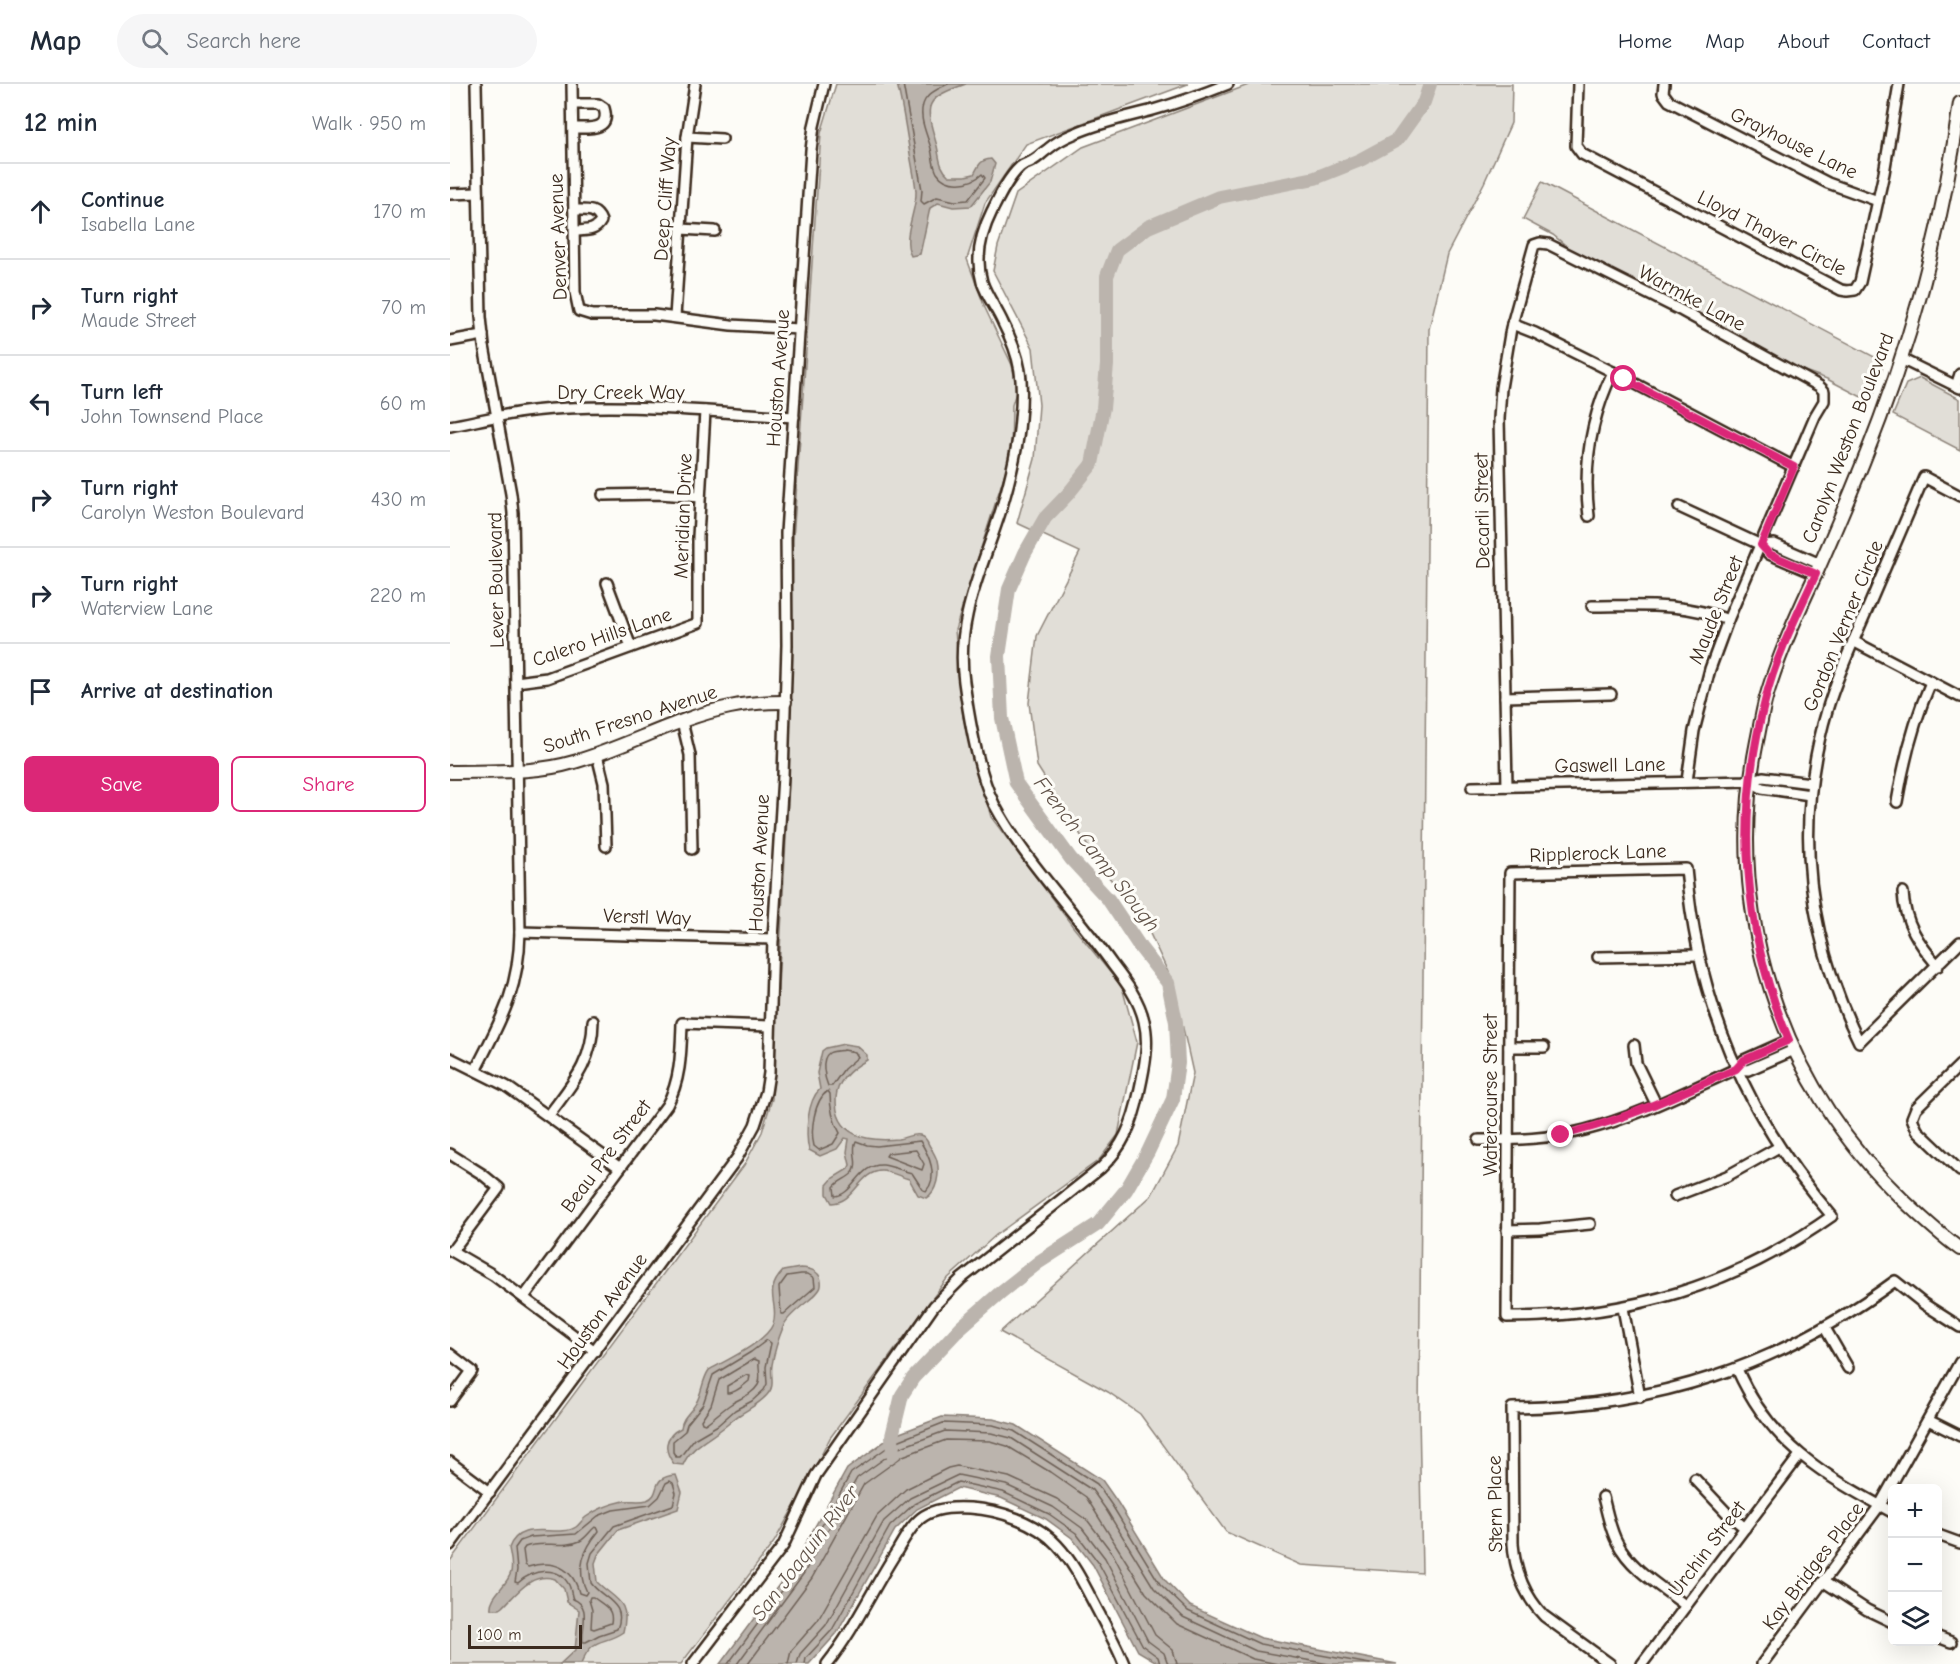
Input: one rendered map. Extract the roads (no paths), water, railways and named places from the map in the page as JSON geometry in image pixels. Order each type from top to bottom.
[{"type":"street","name":"Lever Boulevard","points":[[476,84],[480,298],[483,335],[513,513],[520,932],[518,966],[511,998],[476,1070]]},
{"type":"street","name":"Denver Avenue","points":[[572,84],[576,301],[581,313],[675,317],[731,325],[799,329]]},
{"type":"street","name":"Deep Cliff Way","points":[[675,317],[687,137],[695,84]]},
{"type":"street","points":[[812,84],[824,86]]},
{"type":"street","points":[[693,1664],[783,1546],[816,1475],[934,1306],[961,1279],[1101,1168],[1119,1148],[1131,1126],[1146,1049],[1143,1016],[1129,988],[1100,946],[1021,846],[996,807],[984,775],[967,703],[961,659],[962,638],[971,595],[1007,489],[1019,434],[1022,376],[1020,363],[1004,323],[983,284],[980,249],[994,208],[1009,181],[1021,166],[1048,148],[1078,132],[1176,103],[1228,84]]},
{"type":"street","name":"Lloyd Thayer Circle","points":[[1578,84],[1576,141],[1577,150],[1582,154],[1841,290],[1847,291],[1855,290],[1860,282],[1878,201],[1899,84]]},
{"type":"street","name":"Grayhouse Lane","points":[[1664,84],[1665,98],[1669,101],[1818,178],[1878,201]]},
{"type":"street","name":"Houston Avenue","points":[[450,1545],[747,1143],[756,1125],[766,1092],[769,1073],[785,702],[786,533],[811,150],[814,126],[824,86]]},
{"type":"street","name":"Carolyn Weston Boulevard","points":[[1960,103],[1950,165],[1922,287],[1901,358],[1862,465],[1784,643],[1765,701],[1750,781],[1746,833],[1752,911],[1764,971],[1792,1045],[1829,1113],[1872,1168],[1915,1211],[1960,1249]]},
{"type":"street","points":[[573,104],[597,104],[604,108],[606,116],[598,127],[573,128]]},
{"type":"street","points":[[687,137],[722,139]]},
{"type":"street","points":[[450,194],[478,193]]},
{"type":"street","points":[[574,210],[593,210],[599,215],[601,221],[591,230],[574,231]]},
{"type":"street","points":[[681,229],[715,231]]},
{"type":"street","name":"Decarli Street","points":[[1507,786],[1498,436],[1501,388],[1512,324],[1534,245],[1540,243]]},
{"type":"street","name":"Warmke Lane","points":[[1540,243],[1548,244],[1682,311],[1819,386],[1824,391]]},
{"type":"street","points":[[1512,324],[1613,372],[1794,467]]},
{"type":"street","points":[[450,341],[483,335]]},
{"type":"street","points":[[1901,358],[1958,387],[1960,374]]},
{"type":"street","points":[[1589,516],[1587,486],[1590,446],[1599,404],[1613,372]]},
{"type":"street","name":"Maude Street","points":[[1687,781],[1701,701],[1728,620],[1815,416],[1824,401],[1824,391]]},
{"type":"street","name":"Dry Creek Way","points":[[450,426],[554,409],[669,407],[794,417]]},
{"type":"street","name":"Meridian Drive","points":[[698,623],[698,537],[705,411]]},
{"type":"street","name":"Gordon Verner Circle","points":[[1960,496],[1924,477],[1853,641],[1828,707],[1819,739],[1810,795],[1809,867],[1816,919],[1828,970],[1859,1042],[1960,942]]},
{"type":"street","points":[[603,495],[659,494],[700,497]]},
{"type":"street","points":[[1679,507],[1761,545],[1774,544],[1818,569]]},
{"type":"street","points":[[607,583],[632,647]]},
{"type":"street","points":[[1592,606],[1682,607],[1728,620]]},
{"type":"street","name":"Calero Hills Lane","points":[[516,682],[548,678],[698,623]]},
{"type":"street","points":[[1853,641],[1960,697]]},
{"type":"street","points":[[1897,802],[1907,749],[1931,682]]},
{"type":"street","points":[[1504,697],[1611,694]]},
{"type":"street","name":"South Fresno Avenue","points":[[450,772],[518,771],[555,767],[729,707],[785,702]]},
{"type":"street","points":[[682,722],[690,755],[692,849]]},
{"type":"street","points":[[597,754],[604,783],[606,846]]},
{"type":"street","name":"Gaswell Lane","points":[[1472,787],[1750,781],[1763,777],[1811,783]]},
{"type":"street","name":"Gaswell Lane","points":[[1750,781],[1762,788],[1810,795]]},
{"type":"street","name":"Ripplerock Lane","points":[[1510,873],[1686,868],[1698,955]]},
{"type":"street","name":"Watercourse Street","points":[[1510,873],[1507,1317],[1567,1316],[1623,1308]]},
{"type":"street","points":[[1903,892],[1904,908],[1910,924],[1918,940],[1938,966]]},
{"type":"street","name":"Verstl Way","points":[[520,932],[773,939]]},
{"type":"street","points":[[1598,957],[1698,955],[1715,1017],[1736,1069],[1779,1147],[1832,1215],[1776,1252],[1727,1276],[1676,1294],[1623,1308],[1640,1397],[1700,1382],[1786,1348],[1826,1328],[1895,1281],[1924,1304],[1960,1327]]},
{"type":"street","points":[[549,1115],[583,1068],[592,1044],[593,1020]]},
{"type":"street","name":"Beau Pre Street","points":[[524,1297],[672,1095],[680,1072],[682,1023],[770,1026]]},
{"type":"street","points":[[1479,1140],[1533,1139],[1610,1123],[1736,1069],[1744,1060],[1792,1045]]},
{"type":"street","points":[[1634,1046],[1636,1063],[1656,1104]]},
{"type":"street","points":[[1509,1047],[1544,1047]]},
{"type":"street","points":[[450,1058],[506,1086],[620,1168]]},
{"type":"street","points":[[1960,1065],[1916,1108],[1911,1118],[1917,1130],[1960,1171]]},
{"type":"street","points":[[1676,1196],[1727,1176],[1779,1147]]},
{"type":"street","points":[[450,1154],[482,1174],[499,1188],[451,1251],[494,1275],[595,1351]]},
{"type":"street","points":[[1507,1230],[1590,1224]]},
{"type":"street","points":[[1826,1328],[1848,1368]]},
{"type":"street","points":[[450,1354],[472,1371],[450,1401]]},
{"type":"street","name":"Kay Bridges Place","points":[[1766,1662],[1880,1505],[1960,1362]]},
{"type":"street","points":[[1737,1369],[1750,1396],[1766,1420],[1800,1455],[1888,1509]]},
{"type":"street","name":"Stern Place","points":[[1610,1664],[1544,1616],[1521,1585],[1516,1571],[1512,1544],[1512,1408],[1579,1406],[1640,1397]]},
{"type":"street","points":[[1928,1420],[1960,1436]]},
{"type":"street","name":"Urchin Street","points":[[1642,1664],[1800,1455]]},
{"type":"street","points":[[450,1462],[490,1492]]},
{"type":"street","points":[[1695,1479],[1744,1528]]},
{"type":"street","points":[[1603,1497],[1612,1532],[1623,1553],[1641,1572],[1686,1606]]},
{"type":"street","points":[[827,1664],[838,1651],[880,1576],[911,1528],[923,1516],[951,1508],[972,1508],[1005,1514],[1035,1527],[1056,1544],[1089,1594],[1117,1645],[1124,1664]]},
{"type":"street","points":[[1942,1537],[1960,1544]]},
{"type":"street","points":[[1824,1582],[1867,1610],[1888,1620]]},
{"type":"street","points":[[1942,1639],[1951,1642]]},
{"type":"water","points":[[897,84],[966,84],[941,94],[930,105],[930,121],[942,166],[949,176],[965,176],[974,174],[984,160],[991,159],[995,164],[990,182],[971,206],[953,207],[938,203],[930,208],[920,254],[911,256],[908,248],[908,232],[916,191]]},
{"type":"water","points":[[844,1044],[857,1046],[867,1055],[867,1060],[851,1071],[839,1086],[836,1098],[841,1121],[855,1134],[864,1137],[886,1140],[912,1135],[925,1137],[936,1157],[938,1166],[937,1182],[933,1191],[926,1198],[918,1195],[909,1179],[882,1171],[868,1176],[847,1198],[840,1201],[832,1203],[827,1194],[827,1185],[850,1165],[847,1152],[849,1139],[845,1138],[837,1149],[820,1156],[809,1150],[808,1118],[812,1101],[820,1089],[817,1073],[822,1051]]},
{"type":"water","points":[[800,1268],[818,1274],[821,1286],[816,1294],[784,1325],[773,1360],[770,1392],[695,1448],[683,1465],[674,1464],[668,1454],[668,1439],[681,1428],[696,1403],[709,1370],[744,1350],[769,1331],[775,1317],[772,1292],[777,1279],[783,1271]]},
{"type":"water","name":"San Joaquin River","points":[[942,1417],[993,1419],[1016,1425],[1102,1480],[1165,1580],[1190,1606],[1261,1638],[1397,1664],[1160,1664],[1138,1651],[1093,1565],[1072,1538],[1046,1519],[1001,1498],[958,1488],[917,1509],[895,1530],[837,1633],[809,1664],[720,1664],[793,1566],[847,1469],[892,1436]]},
{"type":"water","points":[[676,1475],[682,1492],[678,1509],[618,1530],[598,1555],[595,1563],[597,1582],[620,1602],[625,1613],[625,1621],[623,1632],[594,1645],[581,1664],[560,1664],[575,1650],[579,1610],[567,1602],[564,1589],[555,1579],[539,1578],[532,1581],[503,1607],[491,1609],[493,1600],[511,1572],[509,1548],[514,1539],[522,1533],[540,1530],[568,1530],[576,1527],[586,1517],[604,1507],[624,1501],[647,1500],[652,1497],[662,1479]]},
{"type":"waterway","name":"French Camp Slough","points":[[893,1454],[892,1436],[902,1395],[913,1378],[961,1327],[1001,1292],[1039,1262],[1098,1224],[1126,1190],[1148,1152],[1173,1099],[1178,1063],[1176,1022],[1168,983],[1140,947],[1108,899],[1071,859],[1016,783],[1002,718],[999,656],[1009,589],[1025,553],[1045,518],[1092,464],[1103,408],[1107,365],[1107,276],[1117,250],[1148,227],[1219,197],[1315,178],[1360,160],[1397,140],[1424,102],[1430,84]]}]
